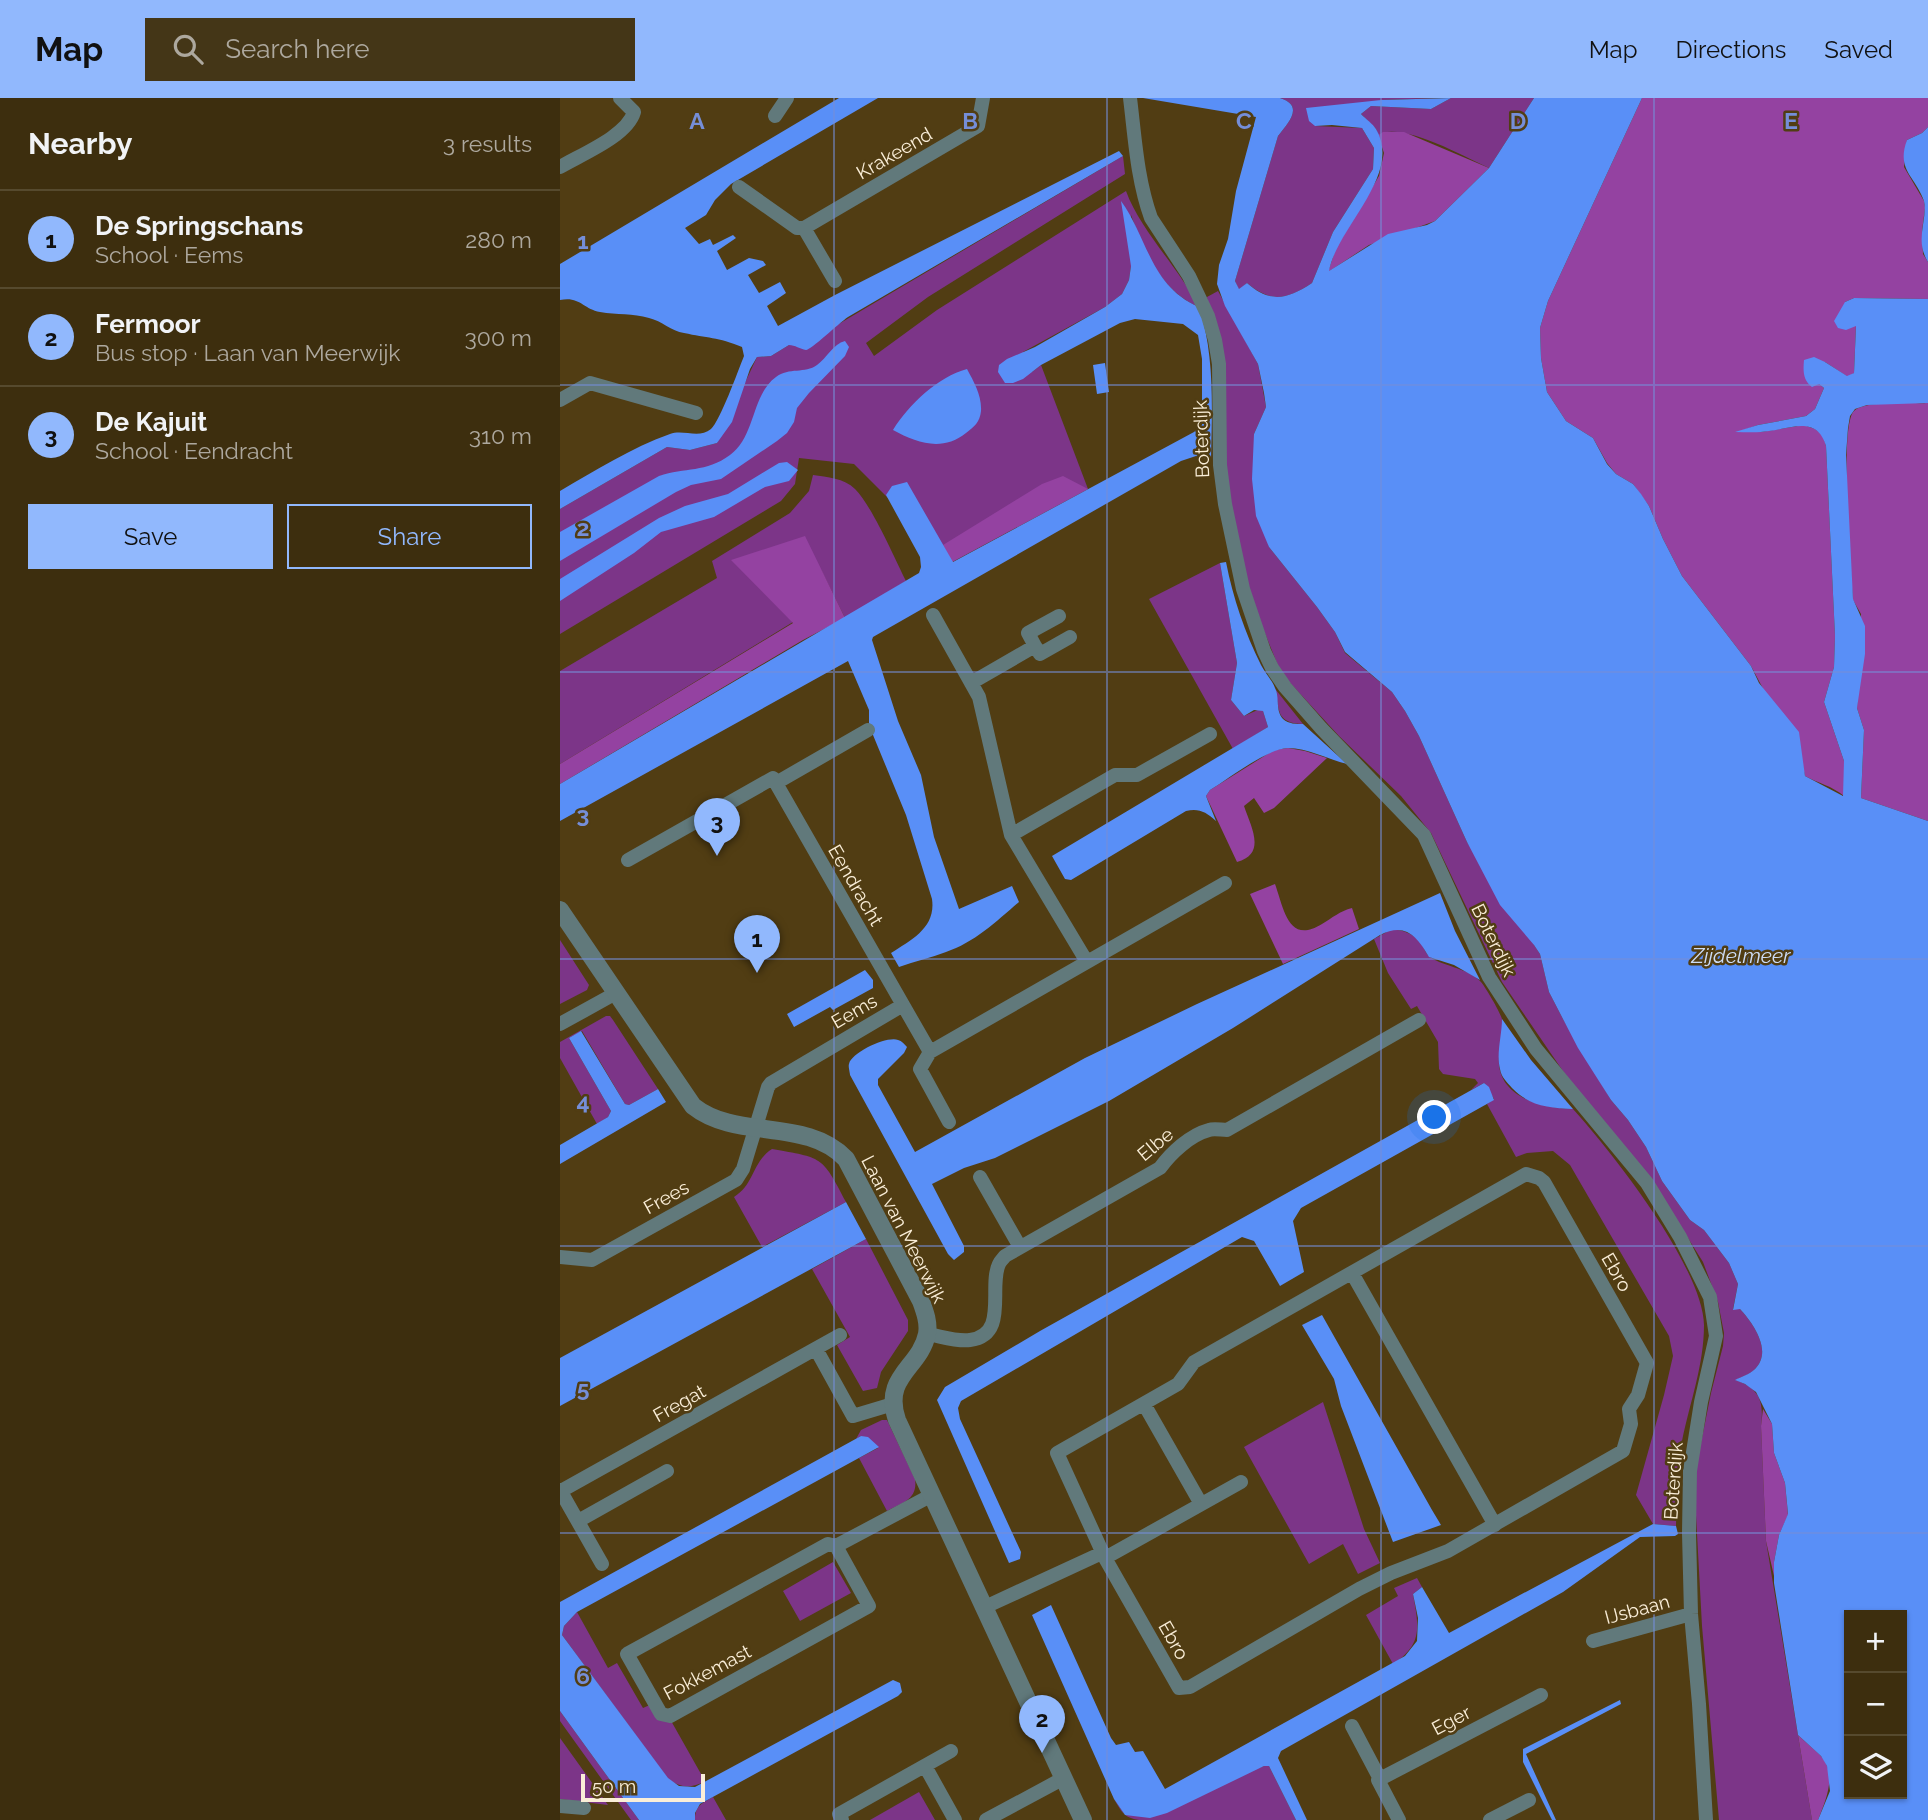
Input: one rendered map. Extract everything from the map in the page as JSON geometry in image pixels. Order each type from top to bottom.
[{"type":"street","points":[[560,167],[624,130],[634,112],[620,98]]},
{"type":"street","points":[[775,116],[788,98]]},
{"type":"street","name":"Krakeend","points":[[804,228],[978,126],[983,98]]},
{"type":"street","name":"Boterdijk","points":[[1130,98],[1147,207],[1151,218],[1189,276],[1208,316],[1215,340],[1219,364],[1222,481],[1243,589],[1272,668],[1294,697],[1424,835],[1489,977],[1536,1049],[1647,1182],[1680,1237],[1710,1297],[1716,1336],[1701,1402],[1690,1471],[1691,1614],[1706,1820]]},
{"type":"street","points":[[739,187],[797,228],[804,228],[835,281]]},
{"type":"street","points":[[560,400],[590,383],[696,413]]},
{"type":"street","points":[[933,615],[979,697],[1011,835],[1087,962]]},
{"type":"street","points":[[1059,615],[1028,633],[1040,654],[1070,637]]},
{"type":"street","points":[[971,683],[1035,646]]},
{"type":"street","points":[[628,860],[773,778],[776,783],[868,730]]},
{"type":"street","points":[[1011,835],[1115,775],[1137,775],[1210,734]]},
{"type":"street","name":"Eendracht","points":[[776,783],[903,1005]]},
{"type":"street","points":[[949,1122],[920,1069],[930,1052],[1225,883]]},
{"type":"street","name":"Laan van Meerwijk","points":[[560,910],[693,1106],[710,1117],[814,1138],[837,1150],[846,1159],[926,1315],[927,1334],[897,1384],[893,1404]]},
{"type":"street","points":[[560,1024],[616,993]]},
{"type":"street","name":"Eems","points":[[757,1127],[771,1083],[903,1005],[930,1052]]},
{"type":"street","name":"Elbe","points":[[927,1334],[970,1340],[981,1337],[991,1327],[996,1312],[998,1265],[1005,1256],[1160,1168],[1171,1151],[1210,1129],[1227,1130],[1419,1020]]},
{"type":"street","name":"Frees","points":[[560,1258],[592,1260],[736,1180],[743,1169],[757,1127]]},
{"type":"street","name":"Ebro","points":[[1526,1174],[1532,1174],[1544,1182],[1647,1363],[1638,1395],[1629,1409],[1631,1424],[1623,1451],[1448,1551],[1391,1573],[1190,1687],[1179,1688],[1104,1555],[1057,1453],[1144,1404],[1178,1384],[1194,1362],[1526,1174]]},
{"type":"street","points":[[980,1177],[1020,1247]]},
{"type":"street","points":[[1352,1273],[1495,1525]]},
{"type":"street","name":"Fregat","points":[[601,1564],[560,1490],[840,1335]]},
{"type":"street","points":[[816,1349],[853,1416],[893,1404],[897,1420],[1083,1820]]},
{"type":"street","points":[[1144,1404],[1201,1504]]},
{"type":"street","points":[[578,1521],[667,1471]]},
{"type":"street","points":[[985,1607],[1104,1555],[1241,1482]]},
{"type":"street","name":"Fokkemast","points":[[836,1546],[869,1606],[670,1716],[661,1714],[627,1654],[828,1544],[836,1546],[932,1495]]},
{"type":"street","name":"IJsbaan","points":[[1593,1641],[1691,1614]]},
{"type":"street","name":"Eger","points":[[1380,1779],[1541,1695]]},
{"type":"street","points":[[1352,1726],[1399,1820]]},
{"type":"street","points":[[842,1820],[839,1814],[951,1751]]},
{"type":"street","points":[[925,1766],[955,1820]]},
{"type":"street","points":[[986,1820],[1064,1778]]},
{"type":"street","points":[[1490,1820],[1529,1800]]},
{"type":"street","points":[[560,1805],[584,1808]]},
{"type":"shaded area","points":[[1280,98],[1439,98],[1381,100],[1315,126],[1362,128],[1374,148],[1373,169],[1333,232],[1312,283],[1294,293],[1279,297],[1264,294],[1247,283],[1239,290],[1235,281],[1278,136],[1292,115],[1292,105]]},
{"type":"shaded area","points":[[1451,98],[1534,98],[1489,168],[1417,136],[1388,132],[1378,135],[1376,129],[1361,114],[1371,106],[1431,109]]},
{"type":"shaded area","points":[[1642,98],[1928,98],[1928,127],[1907,140],[1904,167],[1924,201],[1922,231],[1923,254],[1928,262],[1928,299],[1854,298],[1845,302],[1856,325],[1854,373],[1848,377],[1825,362],[1819,384],[1824,388],[1815,409],[1806,416],[1758,425],[1738,432],[1761,432],[1804,425],[1823,435],[1826,446],[1835,636],[1834,667],[1824,702],[1844,761],[1844,796],[1805,776],[1802,762],[1751,666],[1682,576],[1649,506],[1633,484],[1616,474],[1593,438],[1566,421],[1547,392],[1541,358],[1540,328],[1548,301]]},
{"type":"shaded area","points":[[1383,132],[1404,132],[1489,168],[1435,221],[1369,245],[1328,272],[1336,248],[1379,176],[1384,153],[1378,135]]},
{"type":"shaded area","points":[[1123,156],[1125,174],[928,297],[866,343],[874,356],[937,310],[1126,191],[1150,235],[1199,307],[1174,291],[1164,280],[1148,256],[1131,215],[1131,266],[1129,280],[1122,294],[1105,307],[1023,352],[1032,372],[1041,365],[1088,489],[952,562],[854,464],[799,458],[795,484],[781,501],[560,634],[560,509],[667,447],[690,450],[717,443],[757,357],[771,356],[789,345],[832,328]]},
{"type":"shaded area","points":[[1218,291],[1258,364],[1266,407],[1254,434],[1254,450],[1269,547],[1335,632],[1345,653],[1392,692],[1405,711],[1467,842],[1540,954],[1549,992],[1563,1019],[1611,1100],[1646,1147],[1662,1181],[1690,1220],[1704,1230],[1729,1263],[1738,1284],[1733,1309],[1740,1309],[1759,1338],[1762,1346],[1760,1362],[1753,1371],[1736,1380],[1755,1392],[1761,1403],[1766,1541],[1812,1820],[1719,1820],[1702,1626],[1694,1478],[1724,1333],[1718,1302],[1703,1262],[1676,1219],[1565,1074],[1502,982],[1431,833],[1401,796],[1339,736],[1281,673],[1251,599],[1231,510],[1207,297]]},
{"type":"shaded area","points":[[1928,403],[1928,821],[1861,798],[1864,730],[1857,708],[1861,614],[1853,600],[1848,532],[1847,442],[1854,411],[1860,408],[1878,404]]},
{"type":"shaded area","points":[[813,475],[841,480],[855,489],[875,519],[906,581],[845,618],[821,570],[732,560],[793,622],[560,764],[560,671],[717,578],[712,561],[790,513],[809,491]]},
{"type":"shaded area","points":[[1063,476],[1088,489],[952,562],[943,545],[1042,484]]},
{"type":"shaded area","points":[[805,536],[845,618],[803,640],[560,784],[560,764],[793,623],[731,560]]},
{"type":"shaded area","points":[[1220,563],[1237,663],[1231,700],[1244,716],[1260,709],[1263,711],[1268,727],[1233,749],[1149,599]]},
{"type":"shaded area","points":[[1276,690],[1303,724],[1284,719],[1279,710]]},
{"type":"shaded area","points":[[1288,748],[1327,758],[1274,808],[1264,813],[1254,798],[1244,806],[1253,831],[1254,846],[1252,853],[1237,862],[1206,796],[1210,790],[1274,750]]},
{"type":"shaded area","points":[[1275,884],[1285,913],[1295,927],[1302,930],[1311,929],[1352,908],[1359,929],[1283,964],[1250,894]]},
{"type":"shaded area","points":[[1392,929],[1411,934],[1433,959],[1469,973],[1481,982],[1502,1019],[1499,1057],[1500,1071],[1505,1082],[1523,1098],[1535,1103],[1573,1109],[1610,1153],[1653,1212],[1689,1273],[1700,1301],[1704,1325],[1699,1369],[1680,1451],[1676,1526],[1653,1524],[1636,1495],[1673,1356],[1669,1336],[1570,1165],[1553,1151],[1527,1153],[1516,1157],[1487,1104],[1494,1099],[1484,1083],[1471,1090],[1478,1083],[1475,1079],[1443,1074],[1439,1069],[1438,1042],[1417,1006],[1411,1009],[1388,973],[1374,939]]},
{"type":"shaded area","points":[[560,940],[589,985],[587,990],[560,1004]]},
{"type":"shaded area","points":[[606,1016],[613,1020],[658,1089],[629,1105],[625,1104],[582,1031],[569,1038],[611,1111],[608,1117],[597,1124],[560,1058],[560,1042]]},
{"type":"shaded area","points":[[772,1149],[801,1154],[819,1161],[831,1175],[846,1202],[762,1247],[734,1197],[746,1186],[765,1154]]},
{"type":"shaded area","points":[[866,1239],[908,1320],[908,1331],[881,1372],[877,1388],[863,1391],[837,1345],[850,1337],[812,1269]]},
{"type":"shaded area","points":[[1323,1402],[1364,1529],[1380,1563],[1358,1574],[1343,1544],[1309,1564],[1244,1447]]},
{"type":"shaded area","points":[[1763,1409],[1772,1424],[1774,1453],[1785,1483],[1788,1515],[1779,1535],[1774,1576],[1766,1541],[1761,1426]]},
{"type":"shaded area","points":[[887,1420],[915,1479],[912,1496],[887,1511],[859,1458],[878,1448],[861,1436],[856,1439],[861,1430]]},
{"type":"shaded area","points":[[833,1562],[851,1593],[800,1621],[783,1591]]},
{"type":"shaded area","points":[[1417,1578],[1422,1587],[1413,1594],[1417,1616],[1414,1642],[1403,1657],[1393,1664],[1366,1615],[1398,1596],[1394,1588]]},
{"type":"shaded area","points":[[577,1612],[608,1668],[617,1663],[643,1708],[652,1704],[670,1719],[705,1781],[686,1786],[668,1779],[562,1635],[564,1626]]},
{"type":"shaded area","points":[[560,1711],[639,1820],[631,1820],[560,1721]]},
{"type":"shaded area","points":[[1798,1735],[1820,1755],[1828,1770],[1829,1787],[1818,1820],[1812,1820]]},
{"type":"shaded area","points":[[560,1738],[608,1805],[560,1799]]},
{"type":"shaded area","points":[[1269,1766],[1296,1820],[1139,1820],[1125,1815]]},
{"type":"shaded area","points":[[919,1792],[935,1820],[870,1820]]},
{"type":"shaded area","points":[[713,1797],[726,1820],[695,1820],[698,1808]]},
{"type":"water","points":[[839,98],[878,98],[731,184],[715,200],[706,215],[685,228],[699,244],[710,239],[713,245],[733,235],[736,238],[717,251],[727,270],[749,258],[763,261],[766,265],[748,275],[759,293],[780,282],[786,293],[767,306],[778,326],[1119,151],[1123,156],[848,317],[809,349],[789,345],[771,356],[757,357],[750,369],[732,422],[717,443],[690,450],[667,447],[560,509],[560,491],[614,460],[670,434],[696,434],[711,429],[724,406],[744,356],[742,347],[726,341],[679,332],[654,319],[600,312],[577,301],[560,300],[560,264]]},
{"type":"water","name":"Zijdelmeer","points":[[1143,98],[1280,98],[1292,105],[1292,115],[1278,136],[1235,281],[1239,289],[1247,283],[1263,294],[1278,297],[1294,293],[1312,283],[1333,232],[1373,169],[1374,148],[1362,128],[1315,126],[1309,121],[1306,108],[1381,100],[1451,98],[1431,109],[1371,106],[1361,114],[1376,129],[1382,147],[1381,164],[1366,201],[1334,254],[1329,271],[1388,234],[1435,221],[1489,168],[1534,98],[1642,98],[1548,301],[1540,328],[1541,358],[1547,392],[1566,421],[1593,438],[1607,464],[1616,474],[1633,484],[1641,494],[1682,576],[1751,666],[1759,683],[1799,732],[1805,776],[1843,796],[1844,761],[1824,702],[1834,667],[1835,636],[1826,446],[1817,431],[1810,427],[1735,432],[1806,416],[1815,409],[1824,388],[1819,384],[1812,387],[1807,381],[1804,360],[1814,357],[1847,376],[1854,373],[1856,326],[1846,330],[1838,328],[1834,321],[1845,302],[1854,298],[1928,299],[1928,403],[1867,405],[1855,409],[1850,416],[1846,455],[1853,599],[1865,626],[1865,654],[1857,708],[1864,730],[1861,798],[1928,821],[1928,1820],[1818,1820],[1830,1791],[1827,1766],[1821,1756],[1798,1735],[1774,1583],[1774,1562],[1779,1535],[1788,1514],[1785,1483],[1774,1453],[1772,1424],[1756,1392],[1735,1380],[1755,1369],[1760,1362],[1762,1346],[1740,1309],[1733,1310],[1738,1284],[1729,1263],[1704,1230],[1690,1220],[1662,1181],[1646,1147],[1611,1100],[1578,1048],[1549,992],[1540,954],[1500,905],[1405,711],[1392,692],[1345,652],[1317,607],[1269,547],[1256,516],[1252,479],[1254,434],[1266,407],[1264,393],[1258,364],[1225,306],[1217,284],[1236,191],[1256,117]]},
{"type":"water","points":[[1928,127],[1928,262],[1922,246],[1924,201],[1905,166],[1904,150],[1907,140]]},
{"type":"water","points":[[1121,201],[1160,274],[1183,298],[1199,307],[1210,363],[1211,460],[1196,456],[1181,461],[872,640],[898,721],[921,775],[934,837],[959,909],[1012,886],[1019,902],[985,931],[966,943],[899,967],[891,953],[915,937],[927,925],[932,899],[906,815],[869,723],[869,710],[848,661],[560,821],[560,784],[919,573],[920,557],[886,495],[892,486],[907,482],[953,562],[1194,432],[1202,425],[1202,359],[1198,335],[1183,324],[1135,319],[1120,323],[1013,383],[1005,383],[998,372],[999,365],[1007,359],[1035,347],[1105,307],[1122,294],[1129,280],[1131,266]]},
{"type":"water","points":[[845,341],[849,347],[845,356],[797,408],[794,422],[787,433],[777,441],[721,479],[691,485],[676,492],[560,561],[560,532],[659,476],[712,465],[730,455],[745,437],[762,394],[776,377],[786,372],[812,368]]},
{"type":"water","points":[[1105,363],[1109,392],[1097,394],[1093,365]]},
{"type":"water","points":[[967,369],[981,405],[979,418],[972,429],[957,439],[939,444],[920,442],[893,430],[925,393],[945,378]]},
{"type":"water","points":[[787,462],[798,470],[789,481],[765,487],[714,517],[661,532],[634,553],[560,601],[560,579],[659,518],[685,506],[728,494],[779,463]]},
{"type":"water","points":[[1226,562],[1240,615],[1255,653],[1272,682],[1283,719],[1303,724],[1347,764],[1295,748],[1269,753],[1210,790],[1206,796],[1216,821],[1202,812],[1186,811],[1071,880],[1065,879],[1052,856],[1268,727],[1263,711],[1254,710],[1244,716],[1231,700],[1237,663],[1220,563]]},
{"type":"water","points":[[1440,893],[1455,931],[1480,980],[1454,965],[1429,957],[1409,933],[1397,930],[1380,935],[1233,1028],[1109,1101],[995,1158],[964,1168],[932,1184],[964,1246],[964,1252],[954,1260],[948,1254],[850,1075],[849,1065],[852,1059],[870,1046],[893,1039],[901,1041],[907,1047],[878,1079],[878,1085],[915,1152],[1085,1058]]},
{"type":"water","points":[[865,970],[873,980],[873,988],[794,1027],[787,1014]]},
{"type":"water","points":[[1502,1019],[1531,1060],[1573,1109],[1548,1107],[1525,1099],[1504,1079],[1499,1057]]},
{"type":"water","points":[[581,1031],[625,1104],[629,1105],[658,1089],[666,1102],[560,1164],[560,1145],[608,1117],[611,1111],[569,1038]]},
{"type":"water","points":[[1484,1083],[1489,1087],[1494,1100],[1301,1208],[1293,1221],[1304,1272],[1280,1286],[1254,1241],[1242,1237],[961,1401],[958,1408],[960,1419],[1021,1552],[1020,1559],[1009,1563],[937,1400],[945,1387],[1040,1331]]},
{"type":"water","points":[[846,1202],[866,1239],[560,1406],[560,1358]]},
{"type":"water","points":[[1322,1315],[1441,1525],[1393,1542],[1341,1406],[1334,1379],[1302,1325]]},
{"type":"water","points":[[861,1436],[868,1437],[879,1447],[577,1612],[564,1626],[562,1635],[668,1778],[679,1786],[695,1787],[893,1680],[900,1683],[902,1692],[700,1804],[695,1820],[639,1820],[560,1711],[560,1602]]},
{"type":"water","points":[[1653,1524],[1676,1526],[1678,1534],[1640,1537],[1563,1592],[1281,1751],[1278,1758],[1307,1820],[1296,1820],[1269,1766],[1167,1813],[1150,1818],[1125,1815],[1114,1799],[1032,1615],[1051,1605],[1111,1738],[1116,1745],[1129,1742],[1135,1752],[1143,1751],[1165,1789],[1405,1656],[1417,1641],[1418,1618],[1413,1594],[1422,1587],[1449,1633]]},
{"type":"water","points":[[1620,1700],[1621,1704],[1526,1754],[1556,1820],[1552,1820],[1523,1762],[1523,1749]]},
{"type":"place","name":"De Kajuit","points":[[717,856]]},
{"type":"place","name":"De Springschans","points":[[757,973]]},
{"type":"place","name":"Fermoor","points":[[1042,1753]]}]
